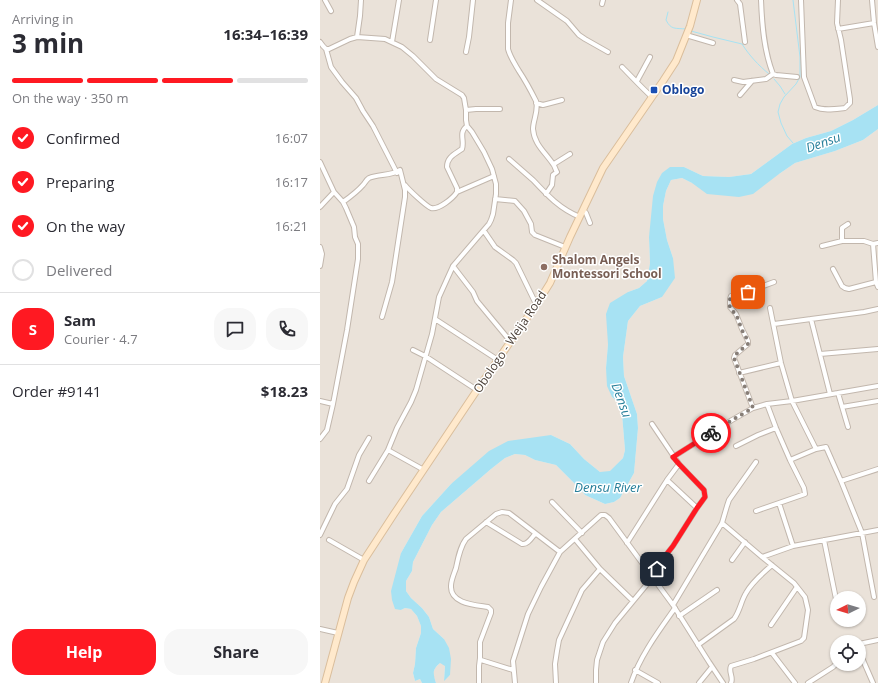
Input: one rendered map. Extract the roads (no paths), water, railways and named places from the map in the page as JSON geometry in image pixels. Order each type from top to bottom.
[{"type":"street","points":[[325,0],[331,11]]},
{"type":"street","points":[[357,37],[360,16],[360,0]]},
{"type":"street","points":[[392,42],[399,0]]},
{"type":"street","points":[[430,40],[436,0]]},
{"type":"street","points":[[466,52],[474,0]]},
{"type":"street","points":[[511,0],[508,23],[509,53],[536,103],[536,112],[533,123],[535,138],[538,145],[554,164],[557,172],[553,175],[552,185],[546,194]]},
{"type":"street","points":[[537,0],[567,21],[579,35],[608,52]]},
{"type":"street","name":"Obologo - Weija Road","points":[[325,683],[348,598],[364,560],[550,283],[565,247],[604,168],[676,61],[697,0]]},
{"type":"street","points":[[735,0],[740,4],[745,42]]},
{"type":"street","points":[[761,0],[765,45],[773,74]]},
{"type":"street","points":[[801,0],[804,77],[814,107],[820,109],[845,108],[850,103],[850,92],[838,29],[838,0]]},
{"type":"street","points":[[872,0],[878,47]]},
{"type":"street","points":[[838,29],[874,23]]},
{"type":"street","points":[[686,35],[713,43]]},
{"type":"street","points":[[326,49],[357,37],[385,39],[402,47],[436,79],[462,95],[466,110],[467,126],[484,152],[496,184],[491,220],[484,231],[453,266],[439,297],[436,319],[414,396],[397,428],[388,450],[369,481]]},
{"type":"street","points":[[320,42],[326,49],[331,67],[356,98],[373,126],[397,172]]},
{"type":"street","points":[[637,81],[650,57]]},
{"type":"street","points":[[622,67],[652,97]]},
{"type":"street","points":[[734,80],[744,82],[766,79],[773,74],[797,77]]},
{"type":"street","points":[[740,95],[752,81]]},
{"type":"street","points":[[536,103],[543,105],[562,100]]},
{"type":"street","points":[[466,110],[500,109]]},
{"type":"street","points":[[457,192],[457,188],[447,167],[447,163],[452,155],[462,149],[462,131],[467,126]]},
{"type":"street","points":[[554,164],[570,154]]},
{"type":"street","points":[[509,159],[532,179],[546,194],[566,210],[580,217]]},
{"type":"street","points":[[320,162],[334,192],[346,208],[354,227],[355,237],[358,244],[358,259],[347,330],[333,404],[327,430],[320,439]]},
{"type":"street","points":[[343,202],[371,177],[397,172],[400,170],[405,190],[405,197],[392,282],[382,317]]},
{"type":"street","points":[[403,183],[412,193],[431,208],[435,208],[441,206],[455,196],[457,192],[494,176]]},
{"type":"street","points":[[320,207],[334,192]]},
{"type":"street","points":[[495,199],[515,201],[524,211],[531,224],[532,232],[535,235],[565,247]]},
{"type":"street","points":[[583,210],[590,224]]},
{"type":"street","points":[[842,241],[842,228],[848,224]]},
{"type":"street","points":[[484,231],[496,247],[514,260],[536,304]]},
{"type":"street","points":[[822,246],[842,241],[864,241],[873,244],[878,242]]},
{"type":"street","points":[[873,244],[876,282],[878,287]]},
{"type":"street","points":[[320,247],[320,266]]},
{"type":"street","points":[[453,266],[473,292],[477,301],[482,305],[511,342]]},
{"type":"street","points":[[833,269],[842,286],[845,288],[849,289],[876,282]]},
{"type":"street","points":[[753,408],[734,358],[735,355],[748,344],[748,341],[736,314],[730,307],[730,299],[734,294],[748,292],[774,282]]},
{"type":"street","points":[[770,308],[792,401],[816,449]]},
{"type":"street","points":[[774,324],[878,309]]},
{"type":"street","points":[[436,319],[498,360]]},
{"type":"street","points":[[811,319],[830,394]]},
{"type":"street","points":[[820,354],[878,349]]},
{"type":"street","points":[[413,350],[426,356],[477,390]]},
{"type":"street","points":[[739,373],[782,363]]},
{"type":"street","points":[[673,457],[753,408],[767,404],[878,386]]},
{"type":"street","points":[[838,393],[848,426]]},
{"type":"street","points":[[842,407],[878,400]]},
{"type":"street","points":[[320,401],[333,404]]},
{"type":"street","points":[[756,511],[805,494],[804,488],[790,460],[767,404]]},
{"type":"street","points":[[596,683],[597,660],[603,642],[615,623],[653,577],[662,560],[705,497],[704,490],[673,457],[652,424]]},
{"type":"street","points":[[736,446],[750,438],[776,428]]},
{"type":"street","points":[[320,535],[335,504],[347,489],[359,455],[369,438]]},
{"type":"street","points":[[790,460],[816,449],[826,447],[862,533],[874,597]]},
{"type":"street","points":[[388,450],[424,470]]},
{"type":"street","points":[[631,683],[635,670],[653,638],[674,607],[722,523],[730,500],[756,462]]},
{"type":"street","points":[[627,543],[667,480],[679,464]]},
{"type":"street","points":[[841,481],[878,469]]},
{"type":"street","points":[[667,480],[697,508]]},
{"type":"street","points":[[552,502],[582,533]]},
{"type":"street","points":[[779,503],[793,546]]},
{"type":"street","points":[[479,683],[480,642],[491,610],[488,607],[462,602],[454,596],[452,592],[451,586],[464,542],[496,514],[506,512],[560,552]]},
{"type":"street","points":[[515,683],[513,661],[528,614],[541,587],[560,552],[601,515],[605,515],[609,518],[653,577],[723,683]]},
{"type":"street","points":[[486,522],[522,544],[527,543],[535,534]]},
{"type":"street","points":[[722,523],[794,583],[805,597],[808,610],[804,638],[801,641],[772,653],[731,666],[730,670],[732,679],[730,683]]},
{"type":"street","points":[[762,557],[793,546],[878,530]]},
{"type":"street","points":[[575,539],[600,569],[633,601]]},
{"type":"street","points":[[329,540],[364,560]]},
{"type":"street","points":[[824,540],[834,591]]},
{"type":"street","points":[[732,560],[745,542]]},
{"type":"street","points":[[698,645],[734,619],[751,584],[772,565]]},
{"type":"street","points":[[556,683],[555,664],[559,640],[582,590],[600,569]]},
{"type":"street","points":[[771,625],[797,587]]},
{"type":"street","points":[[680,616],[717,590]]},
{"type":"street","points":[[320,629],[338,633]]},
{"type":"street","points":[[866,643],[878,640]]},
{"type":"street","points":[[772,653],[794,683]]},
{"type":"street","points":[[480,658],[481,660],[513,670]]},
{"type":"street","points":[[699,683],[712,667]]},
{"type":"street","points":[[866,667],[873,683]]},
{"type":"street","points":[[808,683],[830,669]]},
{"type":"street","points":[[635,670],[658,683]]},
{"type":"water","name":"Densu River","points":[[878,105],[878,129],[863,140],[835,151],[795,163],[753,194],[739,197],[707,194],[682,178],[671,180],[666,191],[663,206],[663,219],[667,240],[673,258],[675,278],[662,297],[640,306],[628,321],[623,357],[624,376],[637,414],[638,428],[634,473],[620,498],[614,502],[605,504],[585,495],[556,465],[535,460],[525,455],[515,454],[505,458],[441,512],[432,525],[413,562],[412,571],[406,581],[406,591],[429,617],[433,629],[444,639],[449,648],[451,659],[450,675],[444,681],[445,666],[440,663],[434,672],[436,683],[422,683],[420,679],[415,681],[413,673],[416,648],[421,633],[421,626],[417,616],[411,609],[395,609],[391,591],[401,553],[422,516],[451,484],[489,451],[508,441],[551,435],[570,444],[584,459],[600,472],[610,471],[623,458],[625,450],[622,414],[617,401],[612,397],[607,386],[606,368],[608,344],[606,314],[610,303],[628,292],[639,288],[647,281],[650,263],[649,237],[653,196],[657,182],[662,173],[670,167],[684,167],[703,176],[729,177],[751,174],[792,144],[806,138],[831,131]]},
{"type":"waterway","points":[[793,0],[800,57],[800,77],[796,84],[784,97],[778,112],[787,136],[793,143]]},
{"type":"waterway","points":[[668,12],[666,20],[672,27],[686,29]]},
{"type":"waterway","points":[[691,31],[742,44],[754,60],[769,74]]},
{"type":"waterway","points":[[774,79],[785,94]]},
{"type":"place","name":"Oblogo","points":[[654,90]]},
{"type":"place","name":"Shalom Angels Montessori School","points":[[544,267]]},
{"type":"water label","name":"Densu","points":[[823,142]]},
{"type":"water label","name":"Densu","points":[[622,400]]}]
